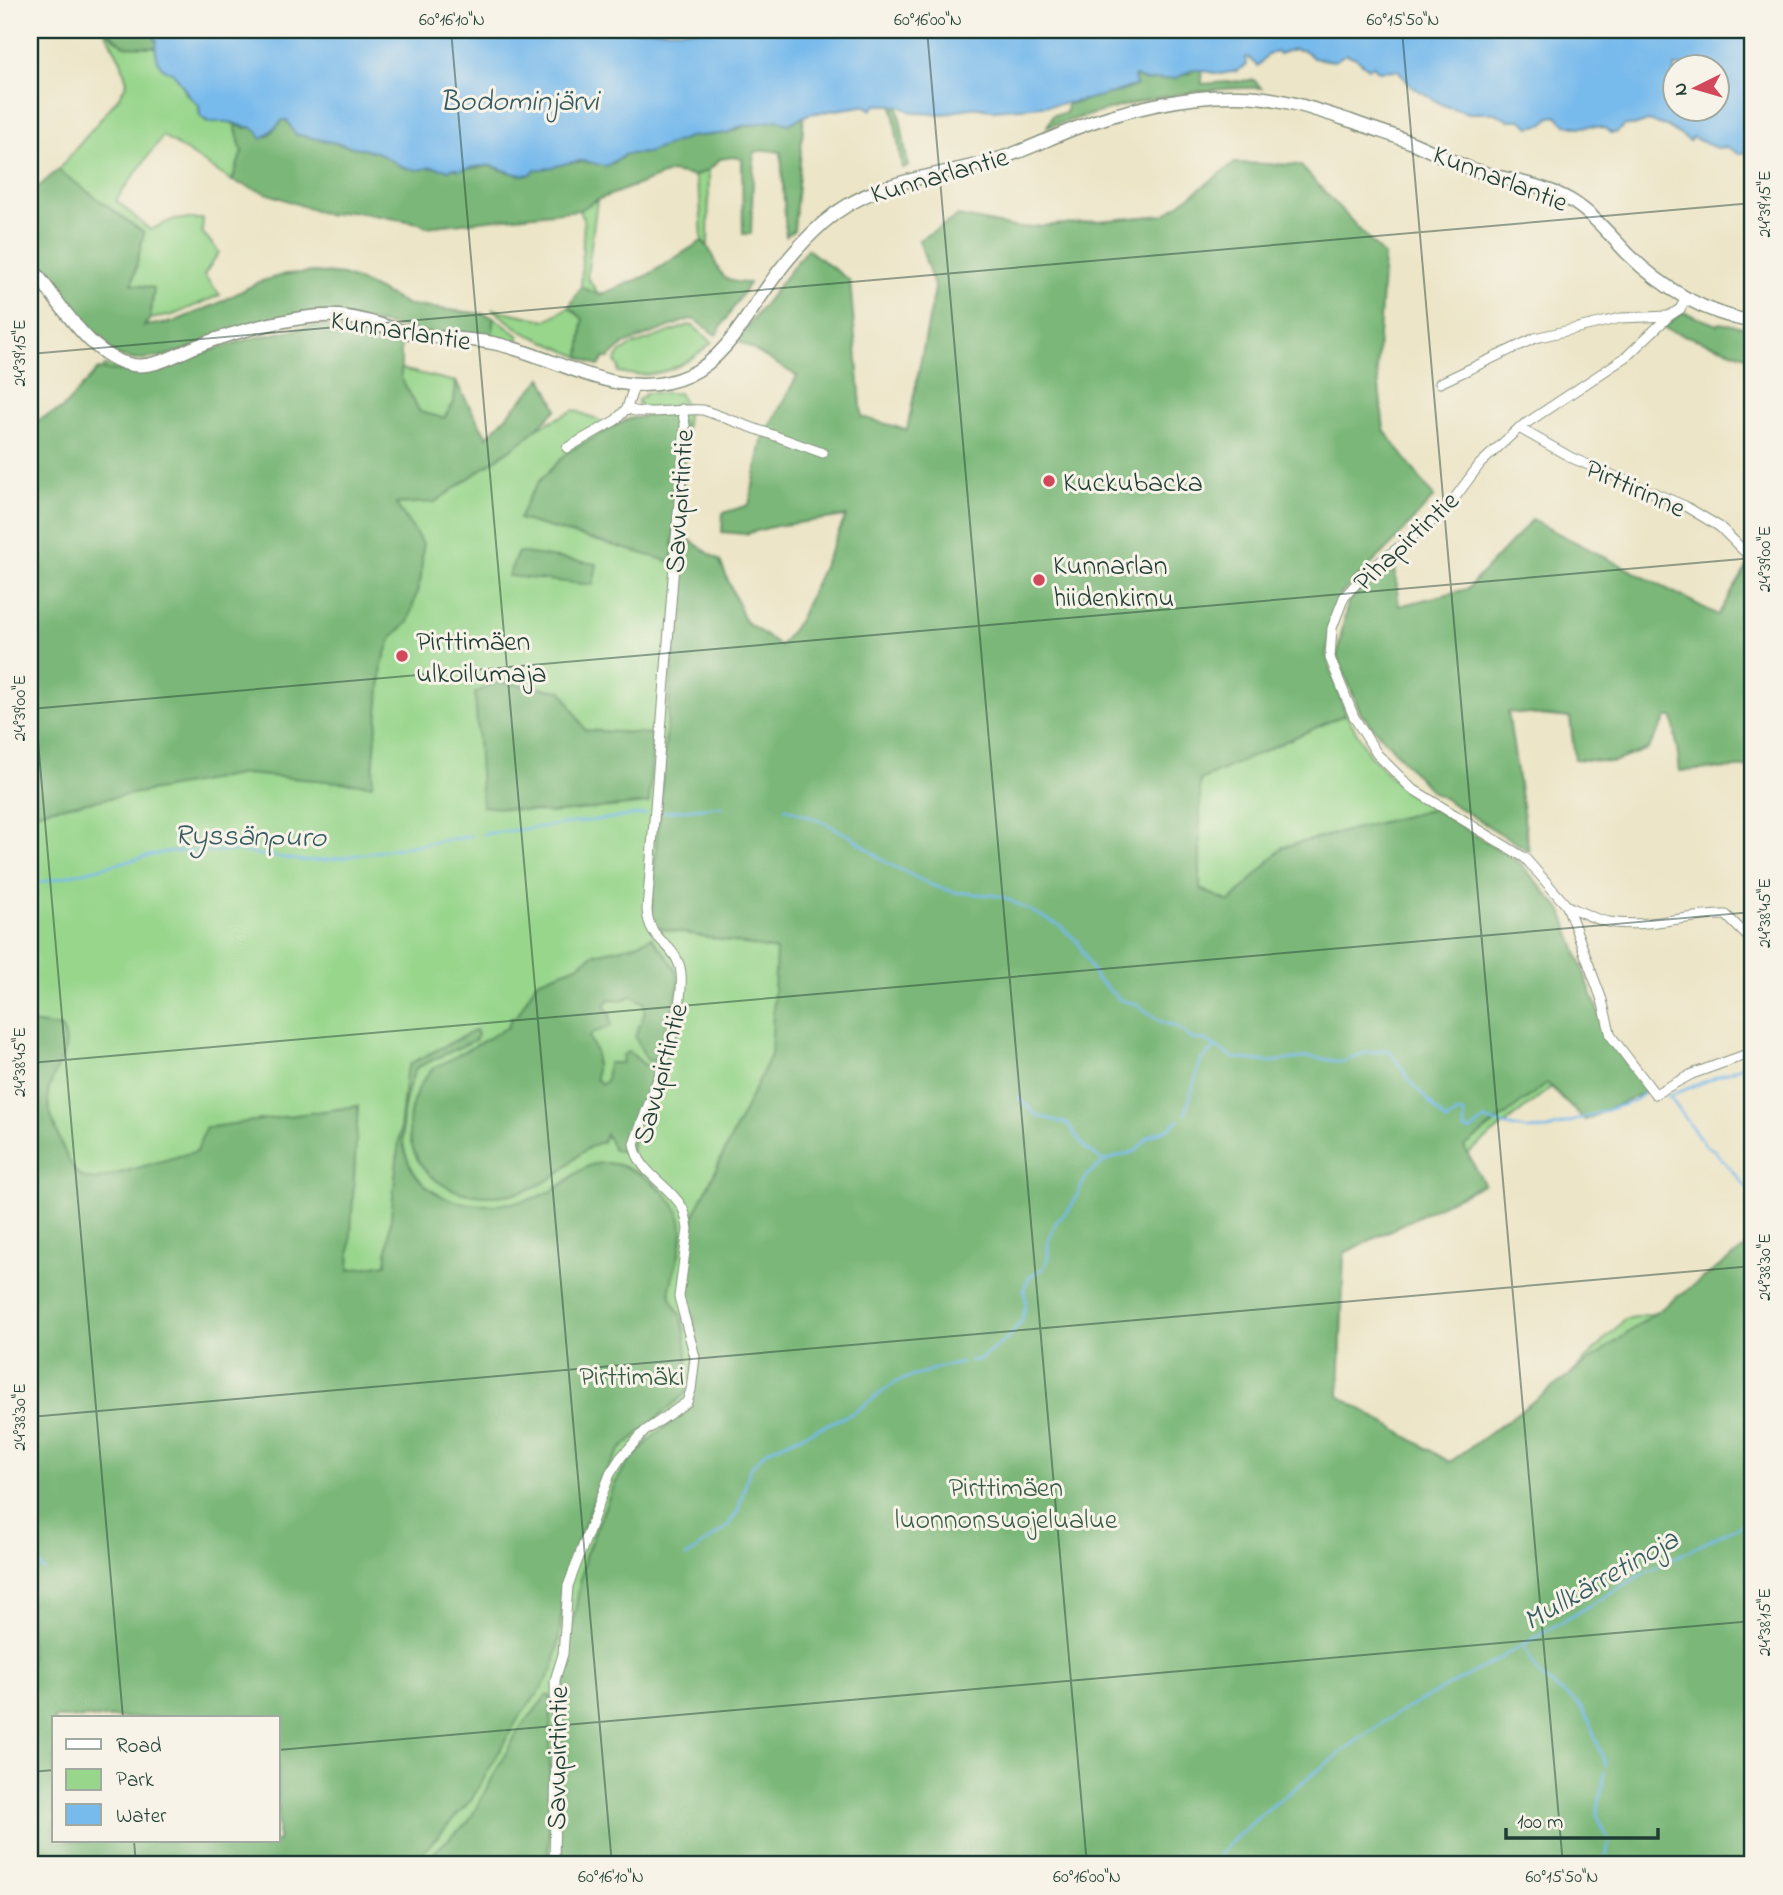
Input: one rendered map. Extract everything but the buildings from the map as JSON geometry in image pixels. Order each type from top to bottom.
[{"type":"main road","name":"Kunnarlantie","points":[[30,266],[90,341],[113,358],[133,365],[156,363],[239,333],[299,319],[336,316],[419,335],[493,343],[601,379],[634,386],[652,386],[680,379],[698,370],[715,356],[733,336],[784,264],[824,222],[860,196],[902,181],[1003,158],[1077,127],[1144,108],[1210,97],[1261,96],[1294,103],[1410,142],[1475,170],[1554,192],[1584,209],[1642,267],[1686,298],[1728,316],[1753,322]]},
{"type":"street","name":"Pihapirtintie","points":[[1686,298],[1680,309],[1626,357],[1519,428],[1480,464],[1445,511],[1367,572],[1344,597],[1332,628],[1330,658],[1354,717],[1377,754],[1411,788],[1525,858],[1567,906],[1602,1000],[1611,1036],[1655,1094],[1692,1074],[1753,1052]]},
{"type":"street","points":[[1440,383],[1535,338],[1621,318],[1669,316]]},
{"type":"street","points":[[567,447],[616,420],[627,408],[634,386]]},
{"type":"street","name":"Savupirtintie","points":[[554,1865],[555,1680],[563,1654],[568,1586],[610,1474],[621,1457],[645,1431],[687,1402],[695,1357],[679,1297],[688,1229],[686,1219],[681,1206],[645,1169],[636,1155],[634,1144],[680,1006],[682,982],[678,962],[648,924],[647,910],[685,425],[682,409],[639,413],[627,408]]},
{"type":"street","points":[[682,409],[703,410],[824,453]]},
{"type":"street","name":"Pirttirinne","points":[[1519,428],[1572,458],[1685,506],[1720,527],[1746,554]]},
{"type":"street","name":"Pihapirtintie","points":[[1567,906],[1607,922],[1650,923],[1701,915],[1726,915],[1749,938],[1753,947]]},
{"type":"green space","points":[[104,30],[124,46],[155,47],[161,65],[174,73],[183,85],[185,93],[199,105],[200,116],[207,122],[228,121],[235,125],[242,152],[232,181],[163,136],[116,200],[150,230],[174,219],[203,219],[202,232],[219,252],[204,275],[220,295],[173,315],[150,319],[154,288],[132,285],[144,233],[58,170],[120,96],[127,82],[121,61]]},
{"type":"green space","points":[[107,30],[153,30],[157,45],[124,46]]},
{"type":"green space","points":[[1192,69],[1202,70],[1202,84],[1254,80],[1261,88],[1180,94],[1047,127],[1053,115],[1066,113],[1067,104],[1136,86],[1136,76],[1147,81],[1190,73]]},
{"type":"green space","points":[[892,104],[898,106],[908,166],[902,168]]},
{"type":"green space","points":[[804,116],[794,230],[786,236],[781,152],[766,150],[754,152],[751,234],[743,234],[742,159],[733,157],[720,159],[709,170],[694,176],[671,172],[597,200],[579,210],[426,227],[419,223],[351,211],[328,215],[232,181],[242,152],[235,125],[251,127],[260,136],[268,136],[283,120],[287,120],[295,134],[376,152],[403,167],[466,169],[490,166],[528,175],[535,169],[569,162],[614,163],[626,154],[647,153],[689,137],[728,133],[747,125],[778,120],[788,124]]},
{"type":"green space","name":"Pirttimäen luonnonsuojelualue","points":[[1235,163],[1300,165],[1384,256],[1377,369],[1384,430],[1434,497],[1391,545],[1341,594],[1326,654],[1346,714],[1200,780],[1200,889],[1230,902],[1283,847],[1434,809],[1520,863],[1562,911],[1607,1036],[1648,1091],[1585,1120],[1547,1083],[1464,1147],[1484,1184],[1344,1253],[1339,1396],[1450,1462],[1753,1242],[1753,1865],[558,1865],[561,1688],[585,1556],[614,1485],[631,1459],[691,1406],[698,1345],[684,1279],[694,1215],[771,1055],[776,950],[652,927],[653,882],[676,626],[681,534],[720,561],[745,621],[780,646],[799,620],[846,516],[776,526],[745,534],[722,532],[723,513],[749,505],[762,441],[797,376],[737,340],[807,249],[850,281],[862,417],[907,430],[935,289],[919,240],[958,216],[1019,228],[1164,215]]},
{"type":"green space","points":[[58,170],[144,233],[132,284],[154,288],[150,319],[144,326],[173,322],[217,304],[259,282],[286,274],[315,272],[343,275],[408,305],[493,317],[493,338],[429,333],[321,312],[161,357],[136,360],[118,356],[83,327],[30,259],[30,194]]},
{"type":"green space","points":[[709,170],[708,246],[702,241],[700,197],[694,176]]},
{"type":"green space","points":[[597,200],[587,277],[600,296],[581,287],[584,218],[579,210]]},
{"type":"green space","points":[[702,241],[727,279],[749,283],[716,335],[690,319],[624,344],[609,358],[604,358],[599,366],[580,357],[583,319],[569,307],[581,287],[600,295],[646,276]]},
{"type":"green space","points":[[569,307],[583,319],[580,357],[523,332],[492,309],[546,320]]},
{"type":"green space","points":[[1683,312],[1717,325],[1719,323],[1753,328],[1753,358],[1662,328]]},
{"type":"green space","points":[[493,317],[519,336],[517,344],[493,338]]},
{"type":"green space","points":[[318,325],[401,340],[401,378],[420,412],[444,418],[454,403],[456,382],[487,437],[542,378],[557,409],[525,439],[435,502],[396,504],[423,544],[421,578],[408,623],[392,637],[382,665],[372,785],[244,774],[49,809],[30,815],[30,424],[62,409],[98,369],[117,371],[152,367],[249,339]]},
{"type":"green space","points":[[689,325],[712,342],[702,351],[680,365],[657,373],[645,375],[618,372],[619,367],[615,361],[621,352]]},
{"type":"green space","name":"Pirttimäki","points":[[104,366],[389,395],[413,402],[401,378],[401,369],[456,382],[454,403],[443,419],[495,448],[574,410],[607,424],[645,423],[687,408],[676,626],[653,882],[1611,1039],[1344,1253],[1312,1378],[1421,1489],[1553,1393],[1625,1319],[1719,1301],[1753,1865],[30,1865],[30,469],[58,467]]},
{"type":"green space","points":[[647,393],[679,393],[686,406],[645,409],[638,404],[638,400]]},
{"type":"green space","points":[[663,413],[676,414],[683,423],[672,562],[519,519],[540,480],[568,452],[628,419]]},
{"type":"green space","points":[[1532,520],[1718,615],[1753,557],[1753,767],[1680,771],[1673,717],[1667,717],[1648,749],[1613,762],[1575,759],[1570,718],[1508,712],[1529,851],[1430,790],[1361,714],[1337,656],[1348,601],[1394,558],[1399,606],[1467,589]]},
{"type":"green space","points":[[518,552],[597,564],[593,585],[508,576]]},
{"type":"green space","points":[[497,682],[562,691],[585,730],[653,734],[649,803],[551,813],[482,806],[475,693]]},
{"type":"green space","points":[[1346,714],[1369,754],[1400,787],[1434,809],[1283,847],[1230,903],[1200,889],[1200,780]]},
{"type":"green space","points":[[651,937],[667,956],[678,978],[675,1002],[656,1057],[653,1061],[647,1060],[635,1037],[645,1011],[644,1003],[632,996],[621,1000],[609,999],[604,1006],[610,1013],[611,1026],[589,1037],[596,1052],[596,1079],[602,1084],[606,1081],[608,1063],[622,1063],[623,1055],[628,1052],[654,1070],[636,1117],[631,1152],[614,1150],[606,1134],[603,1142],[585,1150],[543,1183],[525,1191],[495,1196],[460,1192],[440,1183],[424,1169],[414,1152],[409,1133],[410,1112],[417,1091],[431,1070],[508,1027],[511,1018],[517,1016],[537,981],[577,966],[594,954],[635,945]]},
{"type":"green space","points":[[30,1023],[60,1027],[64,1035],[66,1043],[62,1060],[50,1085],[48,1101],[69,1160],[79,1175],[87,1179],[95,1180],[197,1151],[205,1128],[358,1106],[349,1270],[386,1264],[406,1073],[411,1063],[476,1030],[478,1035],[475,1040],[416,1068],[406,1098],[402,1126],[405,1151],[414,1172],[430,1189],[451,1200],[479,1205],[512,1203],[552,1191],[581,1170],[595,1164],[614,1164],[653,1183],[674,1204],[680,1216],[681,1244],[670,1290],[682,1319],[685,1337],[686,1393],[621,1449],[604,1474],[565,1577],[554,1667],[540,1691],[519,1717],[472,1799],[426,1849],[416,1865],[30,1865]]},
{"type":"green space","points":[[547,1695],[551,1697],[548,1865],[425,1865],[432,1854],[469,1821],[518,1731]]},
{"type":"water","name":"Bodominjärvi","points":[[153,30],[1753,30],[1753,156],[1746,152],[1739,154],[1727,147],[1716,148],[1692,137],[1690,141],[1666,126],[1648,121],[1634,126],[1625,125],[1616,133],[1611,133],[1598,127],[1570,126],[1558,116],[1550,117],[1544,124],[1530,127],[1521,120],[1508,120],[1495,113],[1468,113],[1443,105],[1410,85],[1398,70],[1378,71],[1346,54],[1334,61],[1313,58],[1306,51],[1293,49],[1279,54],[1268,54],[1258,66],[1248,57],[1245,58],[1247,65],[1237,71],[1220,74],[1193,69],[1177,78],[1146,81],[1136,76],[1136,85],[1066,103],[993,110],[968,108],[943,114],[913,113],[891,105],[876,105],[871,110],[862,106],[809,114],[788,124],[778,120],[738,127],[728,133],[689,137],[647,153],[626,154],[606,166],[579,161],[535,169],[526,175],[488,166],[458,170],[432,167],[418,170],[403,167],[376,152],[295,134],[287,120],[283,120],[262,139],[251,127],[231,122],[208,121],[200,116],[199,105],[175,75],[160,65],[156,53],[157,40]]},
{"type":"waterway","name":"Ryssänpuro","points":[[663,812],[723,806]]},
{"type":"waterway","name":"Ryssänpuro","points":[[785,808],[821,821],[852,837],[887,863],[931,885],[954,892],[1001,896],[1059,925],[1077,941],[1096,978],[1120,1000],[1136,1004],[1162,1022],[1177,1027],[1192,1039],[1204,1040],[1234,1058],[1271,1062],[1309,1057],[1343,1062],[1364,1053],[1389,1050],[1411,1082],[1446,1121],[1458,1113],[1464,1113],[1464,1130],[1471,1131],[1484,1120],[1529,1130],[1548,1129],[1635,1101],[1642,1094]]},
{"type":"waterway","name":"Ryssänpuro","points":[[483,834],[646,814]]},
{"type":"waterway","name":"Ryssänpuro","points":[[30,885],[165,852],[236,851],[305,861],[327,860],[471,836]]},
{"type":"waterway","points":[[1185,1114],[1201,1060],[1216,1047]]},
{"type":"waterway","name":"Ryssänpuro","points":[[1667,1097],[1753,1062]]},
{"type":"waterway","name":"Mullkärretinoja","points":[[1669,1096],[1705,1145],[1714,1150],[1753,1195]]},
{"type":"waterway","points":[[1019,1098],[1038,1116],[1068,1124],[1084,1147],[1105,1162]]},
{"type":"waterway","points":[[970,1361],[979,1360],[1007,1339],[1022,1320],[1026,1304],[1024,1288],[1030,1276],[1044,1268],[1048,1258],[1048,1241],[1057,1221],[1071,1207],[1087,1175],[1107,1160],[1136,1151],[1148,1137],[1169,1128],[1179,1120]]},
{"type":"waterway","points":[[686,1557],[727,1527],[738,1511],[750,1468],[765,1452],[855,1412],[896,1382],[940,1367],[962,1363]]},
{"type":"waterway","points":[[1211,1865],[1230,1843],[1263,1813],[1391,1717],[1497,1660],[1646,1572],[1753,1519]]},
{"type":"waterway","points":[[30,1556],[35,1557],[44,1571]]},
{"type":"waterway","name":"Mullkärretinoja","points":[[1523,1645],[1541,1677],[1579,1705],[1589,1721],[1606,1766]]},
{"type":"waterway","name":"Mullkärretinoja","points":[[1604,1865],[1609,1842],[1597,1814],[1605,1772]]},
{"type":"place","name":"Kuckubacka","points":[[1049,481]]},
{"type":"place","name":"Kunnarlan hiidenkirnu","points":[[1039,580]]},
{"type":"place","name":"Pirttimäen ulkoilumaja","points":[[402,656]]}]
